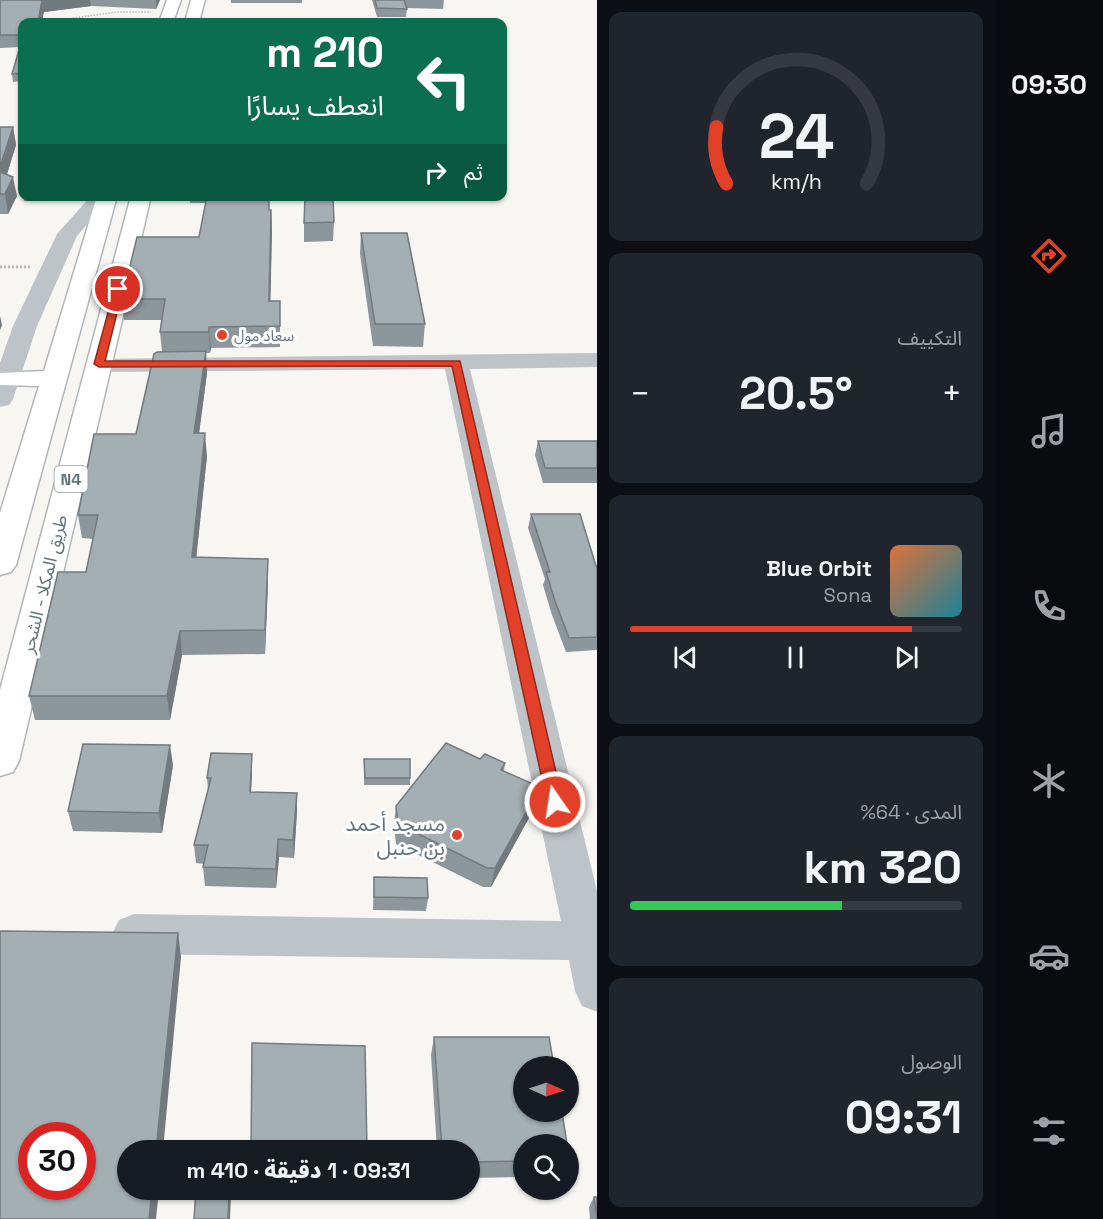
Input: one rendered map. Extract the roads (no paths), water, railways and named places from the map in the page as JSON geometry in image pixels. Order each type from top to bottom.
[{"type":"highway","points":[[193,18],[198,0]]},
{"type":"highway","name":"N4","points":[[0,565],[104,201]]},
{"type":"highway","name":"طريق المكلا - الشحر","points":[[0,761],[140,201]]},
{"type":"highway","points":[[3,389],[55,371],[99,364]]},
{"type":"street","points":[[3,389],[25,326],[68,234],[102,201]]},
{"type":"street","points":[[99,364],[456,363],[597,360]]},
{"type":"street","points":[[456,363],[592,941],[597,991]]},
{"type":"street","points":[[96,933],[592,941]]},
{"type":"place","name":"سعاد مول","points":[[222,335]]},
{"type":"place","name":"مسجد أحمد بن حنبل","points":[[457,835]]}]
